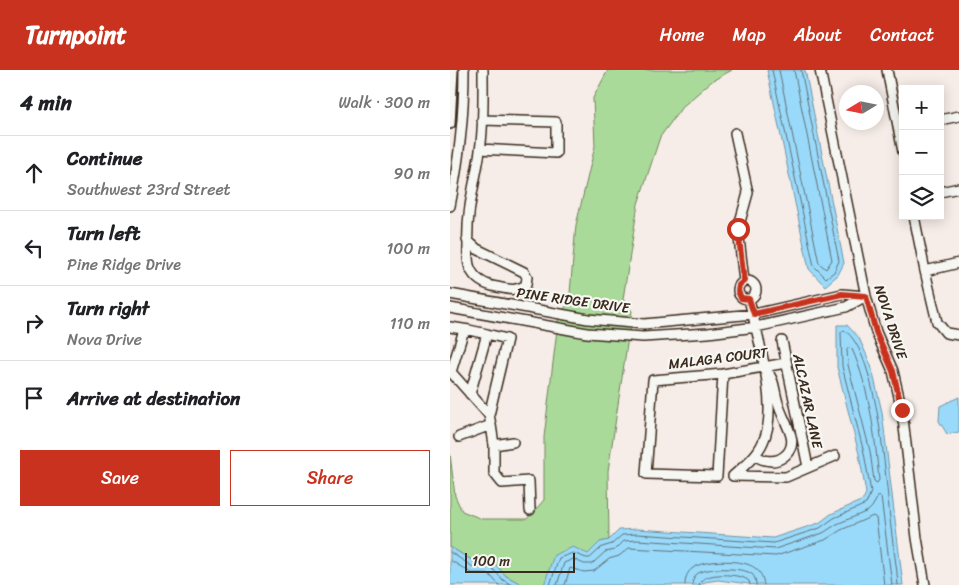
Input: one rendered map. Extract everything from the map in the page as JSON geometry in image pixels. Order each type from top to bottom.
[{"type":"street","points":[[450,124],[453,70]]},
{"type":"street","points":[[450,206],[459,160],[464,100],[464,70]]},
{"type":"street","points":[[467,240],[477,249],[524,272],[527,277],[526,285],[520,289],[510,290],[490,286],[479,280],[470,268],[467,240],[467,220],[480,149],[483,70]]},
{"type":"street","name":"NOVA DRIVE","points":[[820,70],[866,296],[876,332],[893,371],[902,410],[925,585]]},
{"type":"street","points":[[887,70],[899,120]]},
{"type":"street","points":[[451,100],[483,102]]},
{"type":"street","points":[[944,119],[959,116]]},
{"type":"street","points":[[480,149],[556,153],[556,122],[482,120]]},
{"type":"street","points":[[735,133],[748,193],[738,229],[744,281],[750,282],[755,286],[755,292],[749,299],[754,314],[764,367],[769,399],[769,421],[764,441],[754,456],[733,476],[786,477],[835,456]]},
{"type":"street","points":[[944,191],[959,188]]},
{"type":"street","points":[[915,220],[937,322],[946,333],[959,335]]},
{"type":"street","points":[[925,271],[959,263]]},
{"type":"street","name":"PINE RIDGE DRIVE","points":[[450,294],[588,320],[644,324],[754,314],[842,294],[866,296]]},
{"type":"street","name":"PINE RIDGE DRIVE","points":[[450,308],[587,333],[643,338],[756,327],[846,306],[866,296]]},
{"type":"street","points":[[450,327],[507,338],[490,420],[494,445],[494,473],[502,483],[529,481],[530,510]]},
{"type":"street","points":[[469,330],[463,333],[450,372],[490,420]]},
{"type":"street","points":[[470,394],[487,334]]},
{"type":"street","name":"ALCAZAR LANE","points":[[782,341],[808,467]]},
{"type":"street","name":"MALAGA COURT","points":[[723,374],[717,476],[646,474],[653,380],[723,374],[786,363]]},
{"type":"street","points":[[754,456],[766,461],[778,460],[786,456],[792,446],[791,436],[777,403],[772,376],[764,367]]},
{"type":"street","points":[[460,437],[490,420]]},
{"type":"street","points":[[494,445],[513,442]]},
{"type":"green space","points":[[608,70],[732,70],[712,81],[682,107],[660,137],[638,204],[623,299],[632,311],[608,471],[609,540],[600,542],[588,554],[547,581],[544,585],[523,585],[506,576],[493,562],[475,562],[450,547],[450,454],[455,496],[462,511],[482,519],[527,519],[544,500],[544,437],[559,313],[569,304],[576,225],[595,146],[593,98]]},
{"type":"water","points":[[767,70],[805,70],[844,263],[838,275],[825,286],[809,269]]},
{"type":"water","points":[[837,325],[847,325],[859,338],[871,365],[882,412],[903,585],[756,585],[718,580],[705,582],[700,585],[544,585],[554,555],[573,547],[588,554],[600,542],[609,540],[619,530],[637,529],[773,538],[819,523],[831,514],[863,500],[866,493],[859,454],[837,367]]},
{"type":"water","points":[[959,397],[959,432],[947,434],[939,421],[940,406]]},
{"type":"water","points":[[450,547],[475,562],[493,562],[506,576],[523,585],[450,585]]},
{"type":"route","points":[[738,229],[744,281],[739,285],[738,291],[741,298],[749,299],[754,314],[842,294],[866,296],[876,332],[893,371],[902,410]]}]
